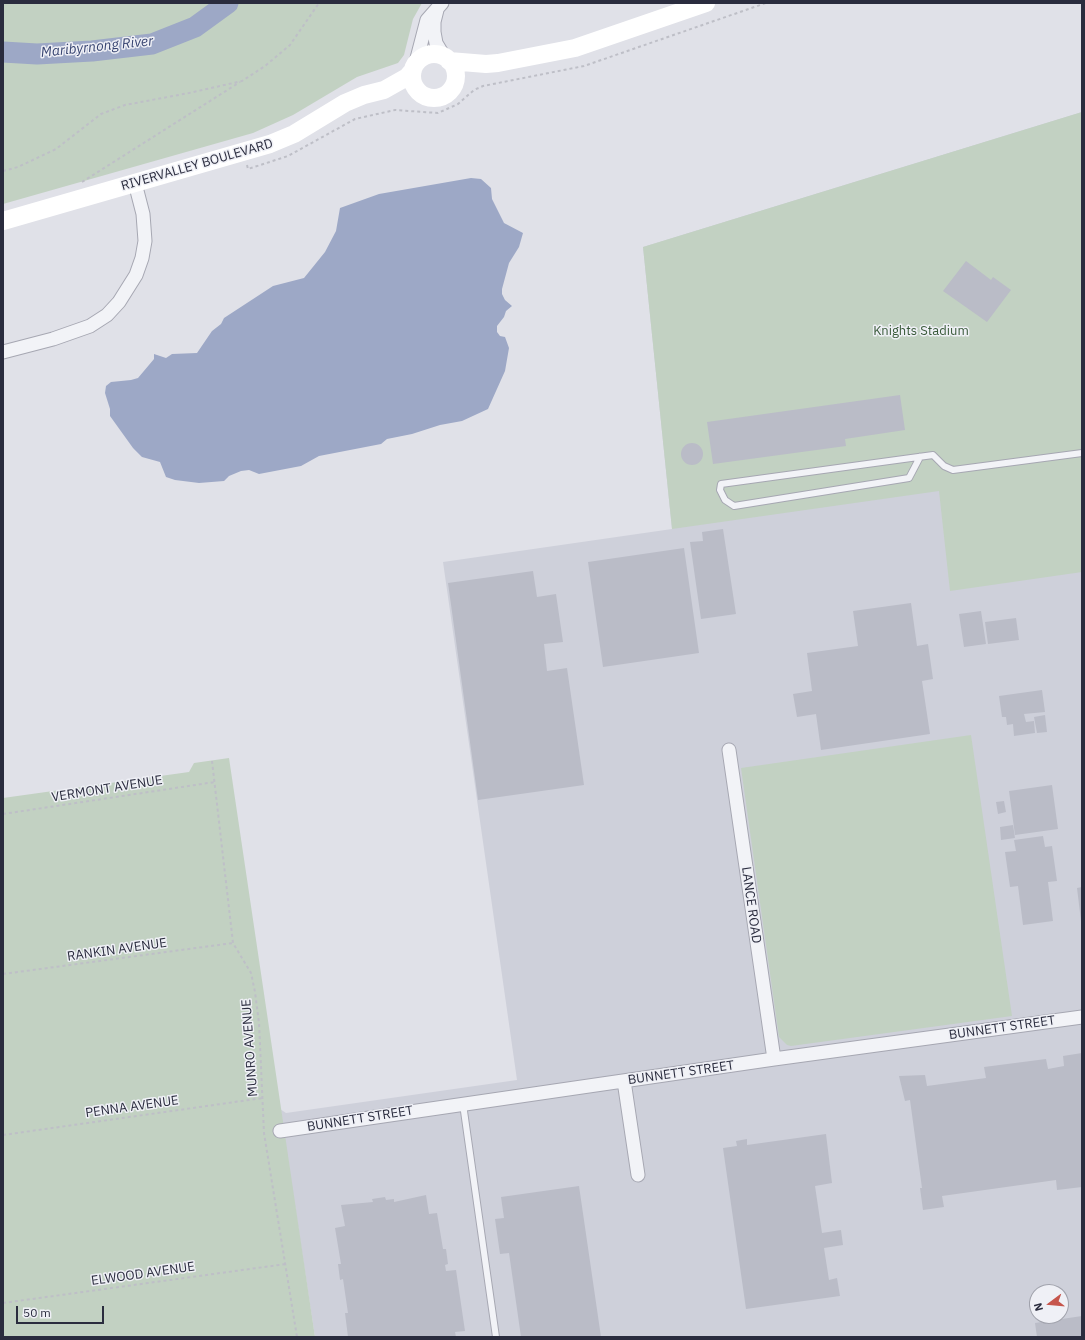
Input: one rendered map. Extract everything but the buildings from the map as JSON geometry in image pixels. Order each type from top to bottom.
[{"type":"street","points":[[440,6],[427,20],[412,77],[416,90],[428,98],[442,97],[453,87],[480,71],[498,63],[581,46],[706,3]]},
{"type":"street","points":[[440,6],[434,22],[434,32],[436,43],[456,73],[453,87]]},
{"type":"street","points":[[414,68],[418,61],[428,55],[440,55],[447,59],[498,63]]},
{"type":"street","name":"RIVERVALLEY BOULEVARD","points":[[3,220],[270,144],[294,134],[345,103],[364,95],[384,90],[407,77],[414,68]]},
{"type":"street","name":"RIVERVALLEY BOULEVARD","points":[[384,90],[410,93],[428,98]]},
{"type":"street","points":[[3,352],[53,339],[90,326],[107,315],[119,302],[136,275],[142,258],[145,241],[143,214],[135,183]]},
{"type":"street","name":"LANCE ROAD","points":[[729,750],[774,1059]]},
{"type":"street","name":"BUNNETT STREET","points":[[280,1132],[774,1059],[1082,1017]]},
{"type":"street","points":[[624,1081],[638,1175]]},
{"type":"lane","points":[[920,457],[909,478],[734,506],[725,500],[720,490],[721,484],[933,455],[944,466],[953,470],[1082,453]]},
{"type":"lane","points":[[463,1104],[496,1337]]},
{"type":"path","points":[[94,180],[80,184],[265,66],[290,45],[319,3]]},
{"type":"path","points":[[243,152],[248,170],[288,156],[355,119],[395,110],[438,112],[458,104],[474,90],[483,86],[584,66],[766,3]]},
{"type":"path","points":[[3,171],[18,167],[56,149],[101,114],[124,105],[242,81]]},
{"type":"path","name":"MUNRO AVENUE","points":[[212,761],[233,943],[251,973],[255,992],[259,1023],[264,1133],[297,1337]]},
{"type":"path","name":"VERMONT AVENUE","points":[[3,814],[214,782]]},
{"type":"path","name":"RANKIN AVENUE","points":[[3,974],[233,943]]},
{"type":"path","name":"PENNA AVENUE","points":[[3,1134],[263,1098]]},
{"type":"path","name":"ELWOOD AVENUE","points":[[3,1303],[286,1264]]},
{"type":"shaded area","points":[[1082,112],[1082,1337],[315,1337],[280,1109],[286,1113],[517,1080],[443,562],[672,529],[643,247]]},
{"type":"green space","points":[[3,3],[422,3],[413,19],[404,55],[398,63],[357,77],[293,115],[253,133],[3,204]]},
{"type":"green space","name":"Knights Stadium","points":[[1082,112],[1082,572],[950,591],[939,491],[672,529],[643,247]]},
{"type":"green space","points":[[971,735],[1012,1016],[791,1046],[787,1045],[779,1037],[741,768]]},
{"type":"green space","points":[[229,758],[315,1337],[3,1337],[3,798],[189,772],[194,763]]},
{"type":"water","points":[[471,178],[481,179],[491,188],[492,199],[504,223],[523,233],[519,247],[509,263],[502,289],[502,294],[505,300],[512,306],[506,311],[504,317],[497,326],[497,332],[500,336],[505,337],[509,348],[505,371],[488,409],[462,421],[440,425],[412,434],[387,439],[381,444],[319,456],[301,466],[259,474],[249,470],[241,471],[229,476],[224,481],[199,483],[175,480],[166,477],[160,462],[142,457],[133,448],[110,416],[110,409],[105,393],[106,386],[111,382],[138,378],[154,359],[154,354],[166,358],[172,354],[197,353],[212,331],[221,324],[224,318],[273,286],[304,278],[325,252],[336,231],[340,208],[379,194]]},
{"type":"waterway","name":"Maribyrnong River","points":[[3,52],[37,54],[92,51],[152,44],[195,27],[228,3]]}]
